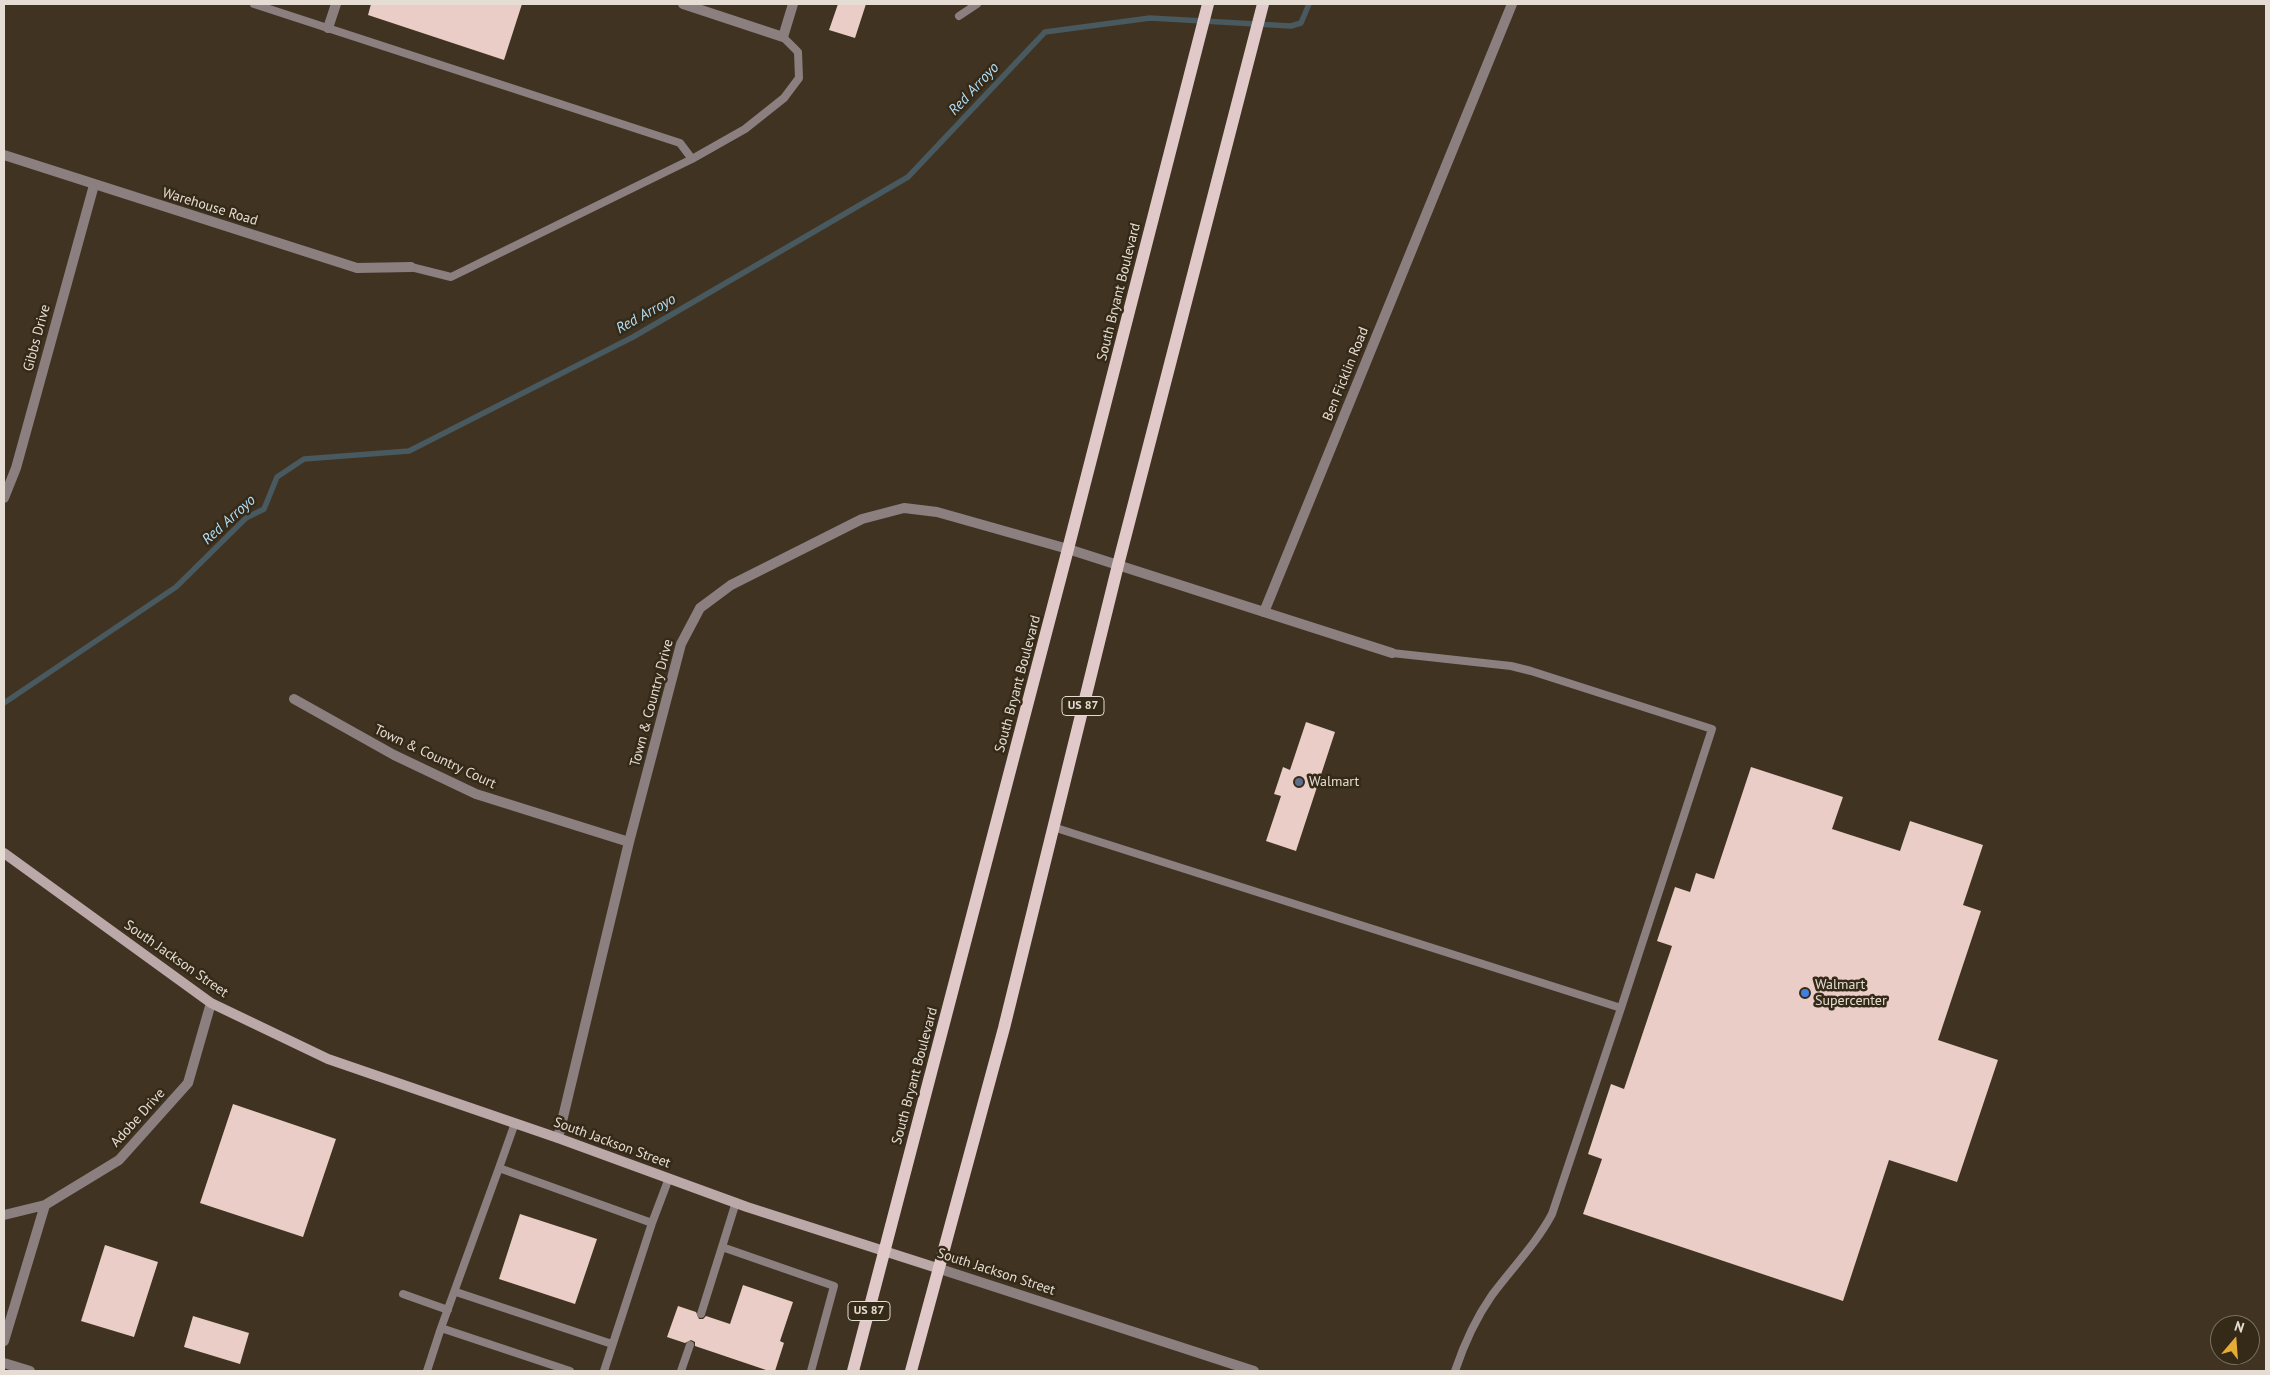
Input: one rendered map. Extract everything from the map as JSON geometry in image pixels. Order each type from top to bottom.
[{"type":"main road","name":"South Bryant Boulevard","points":[[853,1371],[1208,4]]},
{"type":"main road","name":"US 87","points":[[911,1371],[937,1268],[1004,1028],[1118,565],[1263,4]]},
{"type":"main road","name":"South Jackson Street","points":[[4,853],[211,1003],[328,1059],[558,1138],[736,1202],[937,1268]]},
{"type":"street","points":[[328,28],[336,4]]},
{"type":"street","points":[[683,4],[784,37],[793,4]]},
{"type":"street","name":"Ben Ficklin Road","points":[[1264,612],[1512,4]]},
{"type":"street","name":"Warehouse Road","points":[[4,155],[357,268],[412,266]]},
{"type":"street","name":"Gibbs Drive","points":[[4,498],[16,468],[94,185]]},
{"type":"street","name":"Town & Country Drive","points":[[558,1138],[629,842],[681,644],[700,608],[731,585],[862,519],[904,508],[937,512],[1118,565]]},
{"type":"street","points":[[1118,565],[1392,653]]},
{"type":"street","name":"Town & Country Court","points":[[294,699],[394,755],[476,794],[629,842]]},
{"type":"street","name":"Adobe Drive","points":[[4,1215],[45,1205],[119,1160],[188,1083],[211,1003]]},
{"type":"street","points":[[4,1341],[45,1205]]},
{"type":"street","name":"South Jackson Street","points":[[937,1268],[1254,1371]]},
{"type":"street","points":[[4,1363],[30,1371]]},
{"type":"lane","points":[[254,4],[680,143],[692,159]]},
{"type":"lane","points":[[959,16],[977,4]]},
{"type":"lane","points":[[412,266],[451,277],[692,159],[745,129],[784,98],[799,78],[798,52],[784,37]]},
{"type":"lane","points":[[1392,653],[1510,666],[1531,671],[1712,730],[1552,1214],[1542,1233],[1479,1315],[1455,1371]]},
{"type":"lane","points":[[1053,827],[1621,1008]]},
{"type":"lane","points":[[427,1371],[515,1123]]},
{"type":"lane","points":[[499,1168],[652,1223]]},
{"type":"lane","points":[[604,1371],[652,1223],[669,1178]]},
{"type":"lane","points":[[701,1314],[736,1202]]},
{"type":"lane","points":[[722,1247],[834,1286],[811,1371]]},
{"type":"lane","points":[[456,1292],[612,1344]]},
{"type":"lane","points":[[403,1294],[448,1310]]},
{"type":"lane","points":[[441,1328],[570,1371]]},
{"type":"lane","points":[[681,1371],[690,1344]]},
{"type":"building","points":[[371,4],[522,4],[504,60],[368,15]]},
{"type":"building","points":[[838,4],[866,4],[855,38],[829,30]]},
{"type":"building","name":"Walmart","points":[[1306,722],[1335,732],[1296,851],[1266,841],[1281,796],[1274,794],[1283,767],[1290,770]]},
{"type":"building","name":"Walmart Supercenter","points":[[1751,767],[1843,797],[1832,829],[1900,851],[1910,821],[1983,845],[1963,905],[1981,911],[1938,1040],[1998,1060],[1957,1182],[1889,1160],[1843,1301],[1583,1214],[1602,1159],[1588,1154],[1611,1084],[1624,1089],[1672,946],[1657,941],[1675,887],[1690,892],[1696,873],[1714,879]]},
{"type":"building","points":[[233,1104],[336,1139],[303,1237],[200,1203]]},
{"type":"building","points":[[520,1214],[597,1239],[575,1304],[499,1279]]},
{"type":"building","points":[[105,1245],[158,1262],[134,1337],[81,1321]]},
{"type":"building","points":[[743,1285],[793,1302],[780,1341],[784,1343],[775,1371],[769,1371],[695,1346],[695,1342],[691,1340],[685,1343],[667,1337],[678,1306],[696,1312],[699,1319],[703,1319],[706,1316],[730,1324]]},
{"type":"building","points":[[193,1316],[249,1333],[240,1364],[184,1347]]},
{"type":"waterway","name":"Red Arroyo","points":[[4,703],[176,587],[246,518],[264,509],[277,477],[304,459],[409,451],[633,337],[908,177],[1045,32],[1150,18],[1291,26],[1301,23],[1309,4]]},
{"type":"place","name":"Walmart","points":[[1299,782]]},
{"type":"place","name":"Walmart Supercenter","points":[[1805,993]]}]
